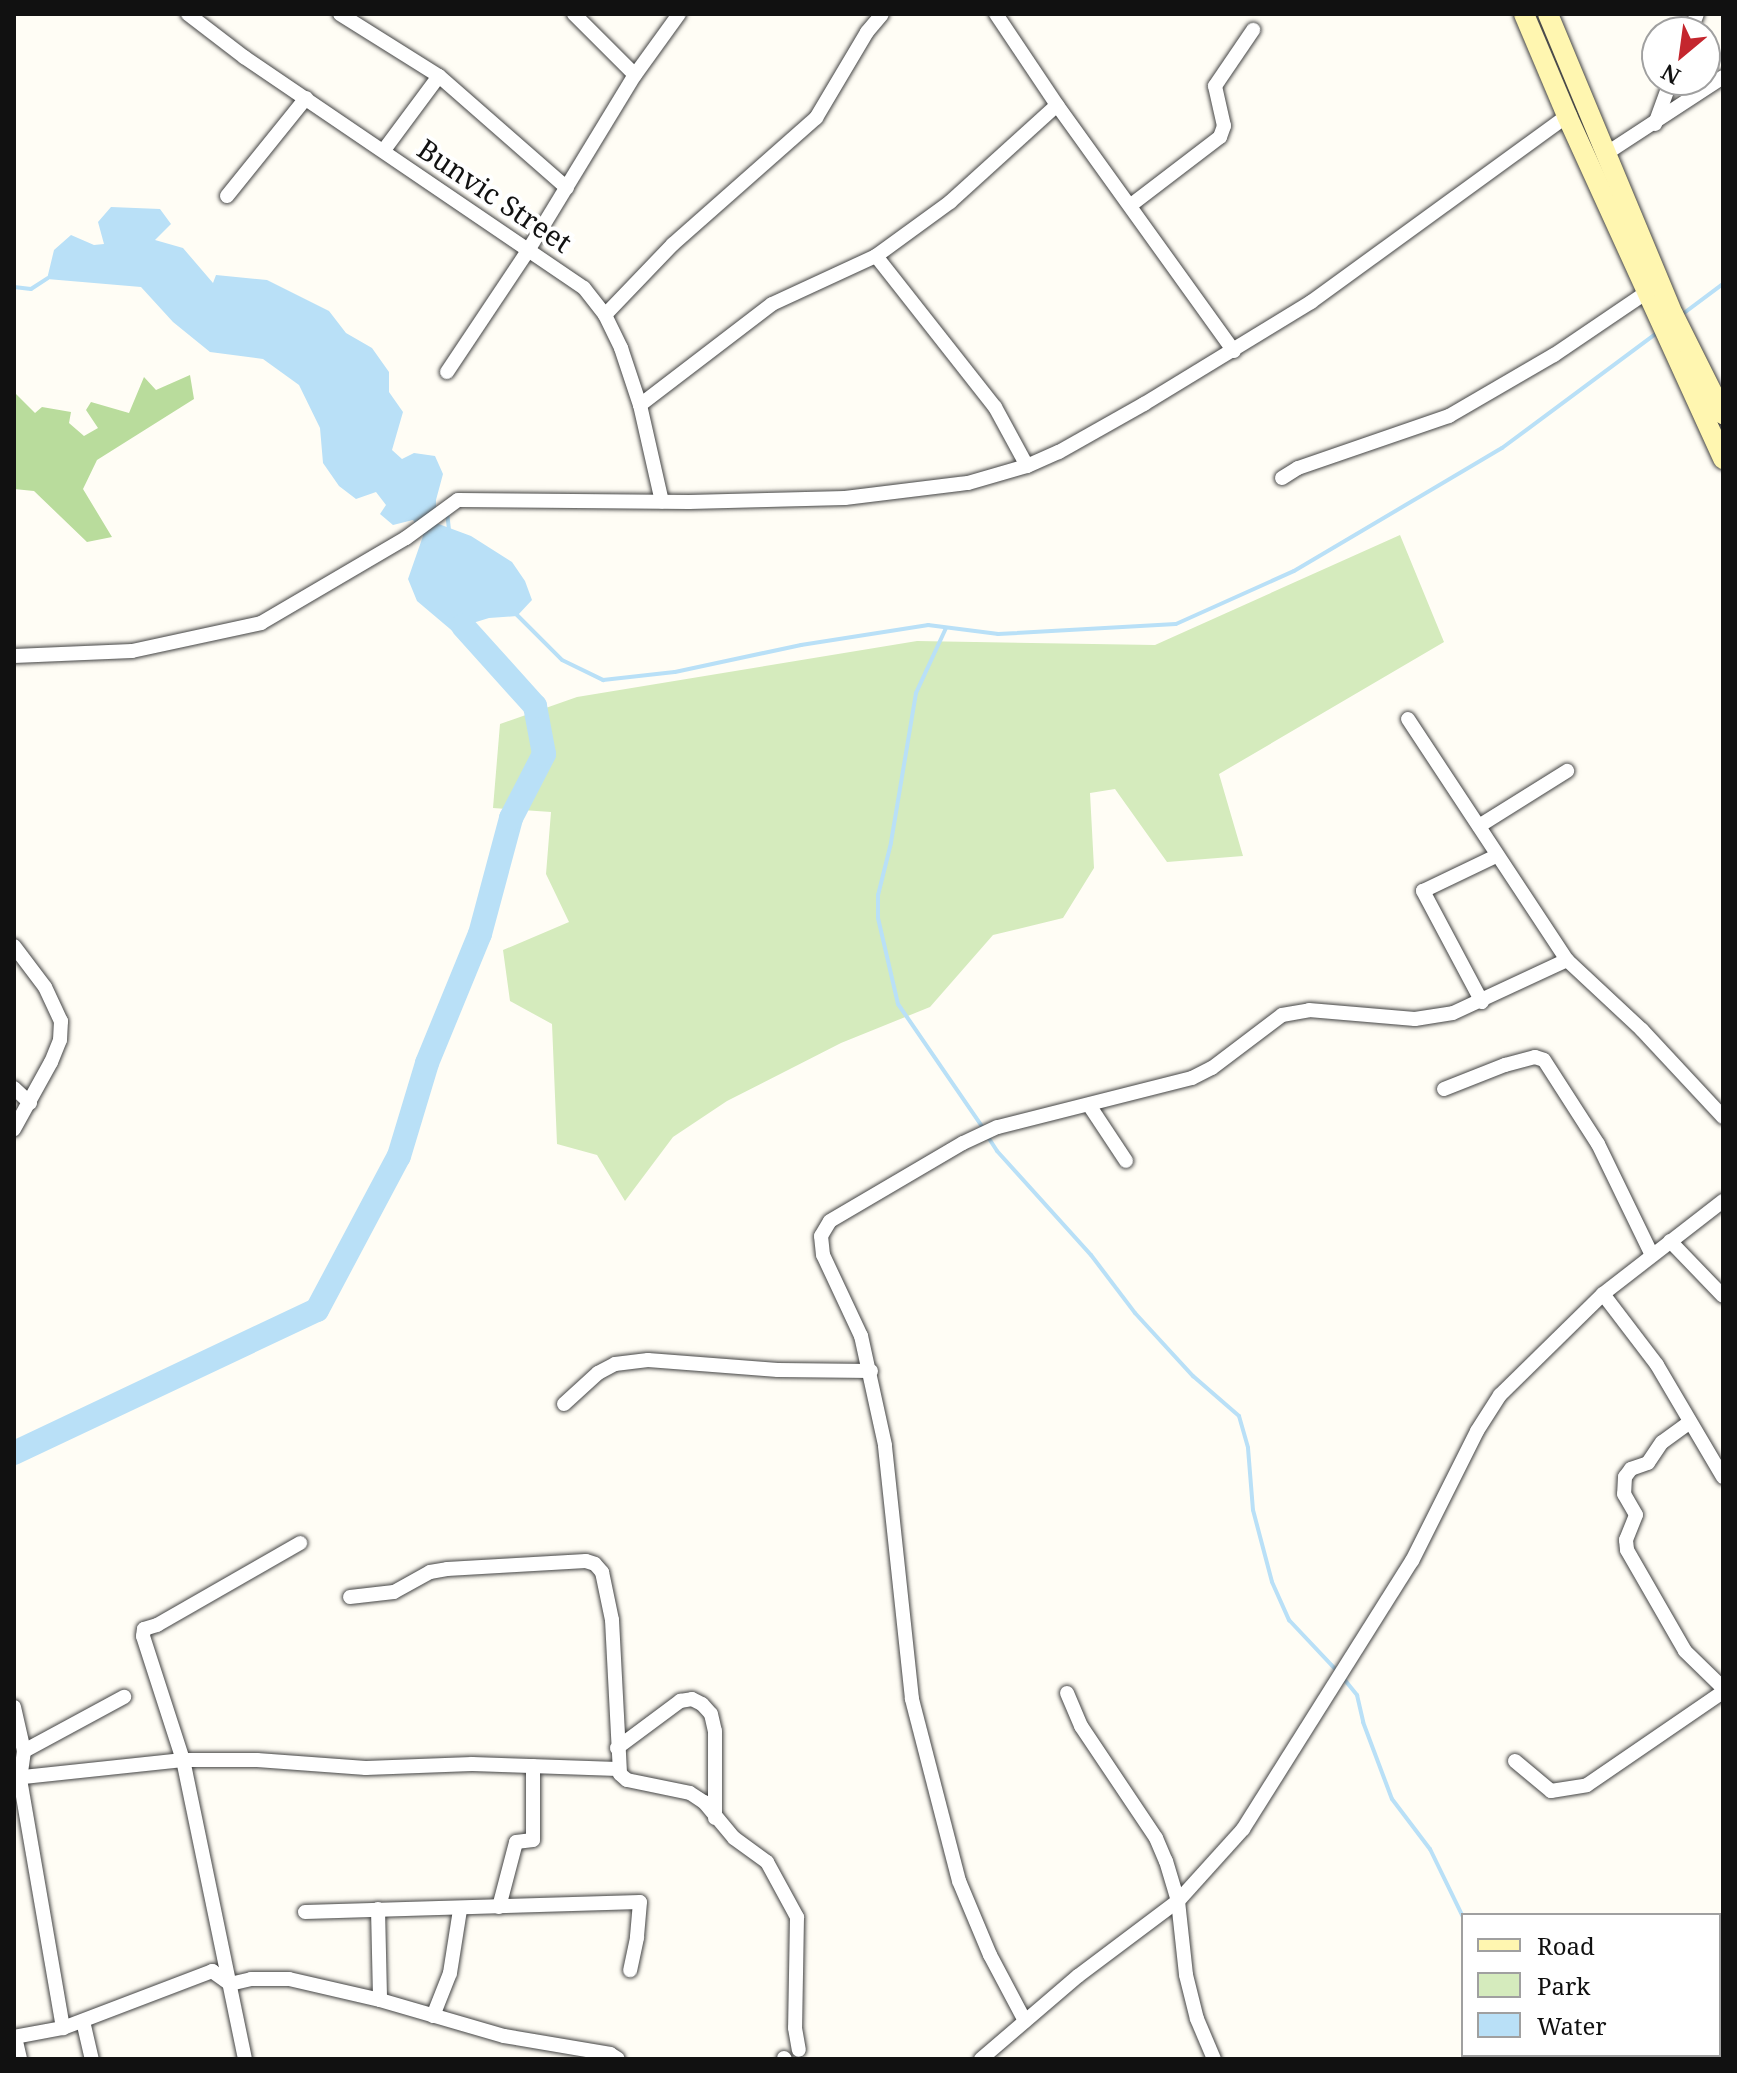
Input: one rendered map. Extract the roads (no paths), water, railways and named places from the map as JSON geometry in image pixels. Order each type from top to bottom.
[{"type":"main road","points":[[1524,14],[1647,292],[1722,408]]},
{"type":"main road","points":[[1548,14],[1607,153],[1723,459]]},
{"type":"street","name":"Bunvic Street","points":[[188,14],[584,288],[605,315],[621,348],[640,405],[662,502]]},
{"type":"street","points":[[340,14],[439,76],[567,188]]},
{"type":"street","points":[[574,14],[635,75]]},
{"type":"street","points":[[447,372],[529,249],[635,75],[679,14]]},
{"type":"street","points":[[605,315],[673,244],[816,118],[867,32],[882,14]]},
{"type":"street","points":[[996,14],[1057,105],[1234,351]]},
{"type":"street","points":[[1131,205],[1224,132],[1215,86],[1253,30]]},
{"type":"street","points":[[384,150],[439,76]]},
{"type":"street","points":[[1607,153],[1723,77]]},
{"type":"street","points":[[1655,124],[1665,96]]},
{"type":"street","points":[[227,196],[306,98]]},
{"type":"street","points":[[640,405],[772,304],[876,256],[950,202],[1057,105]]},
{"type":"street","points":[[14,656],[132,651],[261,623],[406,538],[458,500],[662,502],[891,494],[968,483],[1027,466],[1059,452],[1234,351],[1311,302],[1567,116]]},
{"type":"street","points":[[876,256],[995,407],[1027,466]]},
{"type":"street","points":[[1282,478],[1298,468],[1449,416],[1554,355],[1647,292]]},
{"type":"street","points":[[1408,719],[1567,960],[1642,1030],[1723,1117]]},
{"type":"street","points":[[1479,826],[1567,771]]},
{"type":"street","points":[[1482,1002],[1423,891],[1496,856]]},
{"type":"street","points":[[14,946],[45,987],[61,1021],[56,1051],[14,1129]]},
{"type":"street","points":[[1025,2021],[990,1955],[959,1881],[912,1699],[885,1445],[871,1371],[861,1336],[823,1255],[821,1236],[830,1221],[963,1143],[998,1127],[1192,1078],[1247,1043],[1282,1015],[1309,1010],[1415,1019],[1453,1013],[1567,960]]},
{"type":"street","points":[[1444,1089],[1505,1065],[1535,1057],[1544,1060],[1598,1144],[1652,1255]]},
{"type":"street","points":[[14,1088],[30,1103]]},
{"type":"street","points":[[1089,1105],[1126,1161]]},
{"type":"street","points":[[981,2059],[1100,1959],[1178,1901],[1243,1829],[1424,1539],[1487,1412],[1603,1294],[1723,1201]]},
{"type":"street","points":[[1670,1241],[1723,1296]]},
{"type":"street","points":[[1603,1294],[1657,1365],[1723,1477]]},
{"type":"street","points":[[564,1404],[598,1373],[615,1364],[648,1360],[778,1370],[871,1371]]},
{"type":"street","points":[[1515,1761],[1551,1791],[1587,1785],[1723,1690],[1685,1651],[1627,1550],[1626,1540],[1636,1515],[1624,1494],[1625,1477],[1631,1469],[1648,1463],[1662,1442],[1690,1422]]},
{"type":"street","points":[[245,2059],[183,1760],[143,1636],[144,1629],[157,1625],[300,1543]]},
{"type":"street","points":[[350,1597],[394,1592],[430,1572],[447,1569],[586,1561],[595,1564],[602,1572],[612,1620],[618,1769],[627,1780],[690,1793],[704,1802],[715,1819],[767,1862],[797,1917],[795,2028],[799,2050]]},
{"type":"street","points":[[1067,1693],[1088,1737],[1156,1838],[1178,1901],[1186,1975],[1197,2019],[1214,2059]]},
{"type":"street","points":[[24,1751],[124,1697]]},
{"type":"street","points":[[617,1748],[680,1701],[692,1699],[702,1704],[711,1714],[715,1731],[715,1819]]},
{"type":"street","points":[[14,1707],[24,1751],[17,1778],[63,2028]]},
{"type":"street","points":[[17,1778],[183,1760],[257,1760],[366,1768],[472,1764],[618,1769]]},
{"type":"street","points":[[499,1907],[516,1842],[533,1840],[533,1766]]},
{"type":"street","points":[[305,1912],[460,1910],[640,1902],[630,1970]]},
{"type":"street","points":[[378,1909],[380,2000]]},
{"type":"street","points":[[433,2016],[453,1963],[460,1910]]},
{"type":"street","points":[[20,2059],[15,2037],[63,2028],[199,1973],[220,1974],[230,1984]]},
{"type":"street","points":[[230,1984],[261,1978],[289,1979],[380,2000],[504,2036],[610,2054],[618,2059]]},
{"type":"street","points":[[83,2021],[92,2059]]},
{"type":"water","points":[[111,207],[160,209],[171,224],[155,240],[183,248],[213,283],[216,275],[267,280],[329,311],[346,333],[372,348],[389,372],[389,392],[403,412],[392,450],[402,459],[414,453],[435,456],[443,474],[436,500],[436,523],[471,536],[512,562],[525,581],[532,600],[517,616],[489,618],[463,626],[456,634],[417,601],[408,579],[423,536],[413,520],[393,525],[380,514],[386,505],[376,492],[356,499],[339,486],[323,463],[320,428],[299,385],[263,359],[210,352],[173,322],[141,287],[47,279],[54,250],[71,235],[94,245],[104,244],[98,222]]},
{"type":"waterway","points":[[14,287],[31,289],[48,278]]},
{"type":"waterway","points":[[1680,316],[1723,284]]},
{"type":"waterway","points":[[515,613],[562,660],[603,680],[675,672],[801,645],[928,625],[998,634],[1176,624],[1294,571],[1502,448],[1657,333]]},
{"type":"waterway","points":[[447,511],[449,530]]},
{"type":"waterway","points":[[14,1453],[317,1310],[399,1156],[427,1063],[480,934],[511,818],[544,754],[535,706],[463,626]]},
{"type":"waterway","points":[[946,628],[916,693],[891,843],[878,895],[878,918],[898,1004],[984,1129]]},
{"type":"waterway","points":[[988,1137],[997,1151],[1091,1255],[1135,1313],[1193,1376],[1239,1416],[1248,1448],[1253,1510],[1272,1582],[1289,1620],[1338,1672]]},
{"type":"waterway","points":[[1344,1679],[1357,1695],[1363,1722],[1392,1799],[1430,1849],[1461,1913]]}]
